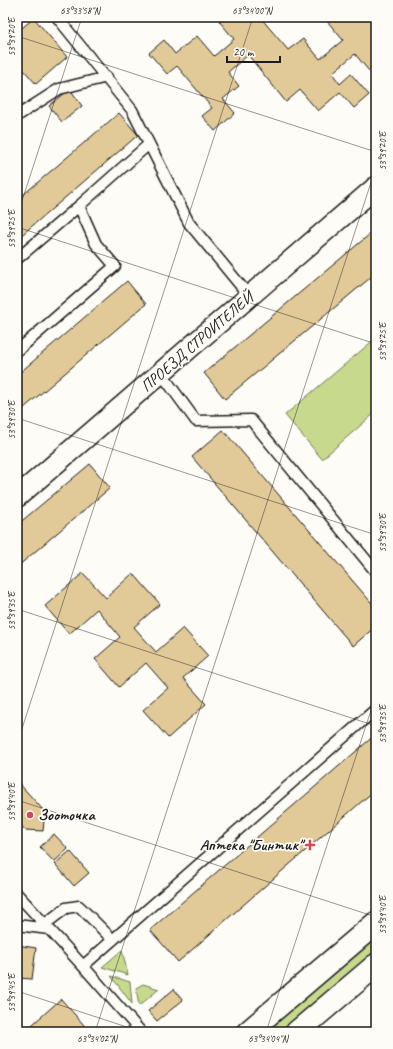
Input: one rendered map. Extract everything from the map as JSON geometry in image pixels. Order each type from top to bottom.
[{"type":"main road","points":[[248,1032],[376,923]]},
{"type":"main road","points":[[297,1032],[376,965]]},
{"type":"street","name":"ПРОЕЗД СТРОИТЕЛЕЙ","points":[[17,497],[376,187]]},
{"type":"lane","points":[[57,17],[107,77],[132,110],[189,223],[250,297]]},
{"type":"lane","points":[[17,116],[59,89],[107,77]]},
{"type":"lane","points":[[17,259],[149,144]]},
{"type":"lane","points":[[17,351],[115,266],[96,244],[79,206]]},
{"type":"lane","points":[[161,373],[196,421],[251,420],[376,572]]},
{"type":"lane","points":[[83,966],[376,709]]},
{"type":"lane","points":[[17,894],[141,1032]]},
{"type":"lane","points":[[17,925],[47,926],[66,908],[79,906],[113,940]]},
{"type":"green space","points":[[376,338],[376,412],[322,459],[285,415]]},
{"type":"green space","points":[[376,936],[376,952],[282,1032],[263,1032]]},
{"type":"green space","points":[[122,950],[128,975],[102,967]]},
{"type":"green space","points":[[111,976],[130,982],[132,1004]]},
{"type":"green space","points":[[143,984],[159,989],[139,1006],[136,988]]},
{"type":"building","points":[[225,17],[260,17],[288,50],[303,39],[320,59],[343,40],[327,21],[331,17],[369,17],[376,25],[376,65],[369,71],[355,54],[332,73],[340,84],[351,74],[369,95],[354,108],[340,92],[318,111],[300,90],[286,102],[248,55],[228,72],[239,86],[223,99],[235,113],[215,131],[202,116],[212,108],[177,66],[167,74],[149,53],[164,40],[175,54],[197,36],[214,56],[234,39],[219,21]]},
{"type":"building","points":[[34,18],[67,57],[36,84],[17,62],[17,32]]},
{"type":"building","points":[[70,89],[82,106],[62,122],[49,106]]},
{"type":"building","points":[[119,113],[138,135],[17,239],[17,200]]},
{"type":"building","points":[[376,229],[376,273],[225,399],[204,373]]},
{"type":"building","points":[[127,281],[146,304],[17,414],[17,375]]},
{"type":"building","points":[[223,430],[376,608],[376,626],[353,646],[192,457]]},
{"type":"building","points":[[90,464],[110,488],[17,567],[17,525]]},
{"type":"building","points":[[376,501],[376,511],[371,505]]},
{"type":"building","points":[[83,573],[106,598],[133,573],[160,604],[134,627],[156,652],[183,628],[208,656],[183,678],[206,704],[168,738],[143,710],[168,688],[146,663],[119,687],[95,659],[120,637],[97,609],[69,634],[45,606]]},
{"type":"building","points":[[376,734],[376,789],[178,962],[150,930]]},
{"type":"building","points":[[17,781],[45,812],[43,831],[25,830],[17,821]]},
{"type":"building","points":[[54,834],[68,849],[54,862],[40,847]]},
{"type":"building","points":[[70,851],[89,873],[74,886],[55,864]]},
{"type":"building","points":[[17,945],[36,948],[32,979],[17,978]]},
{"type":"building","points":[[174,989],[183,1000],[157,1021],[148,1011]]},
{"type":"building","points":[[61,999],[90,1032],[24,1032]]},
{"type":"place","name":"Зооточка","points":[[30,815]]},
{"type":"place","name":"Аптека \"Бинтик\"","points":[[310,845]]}]
